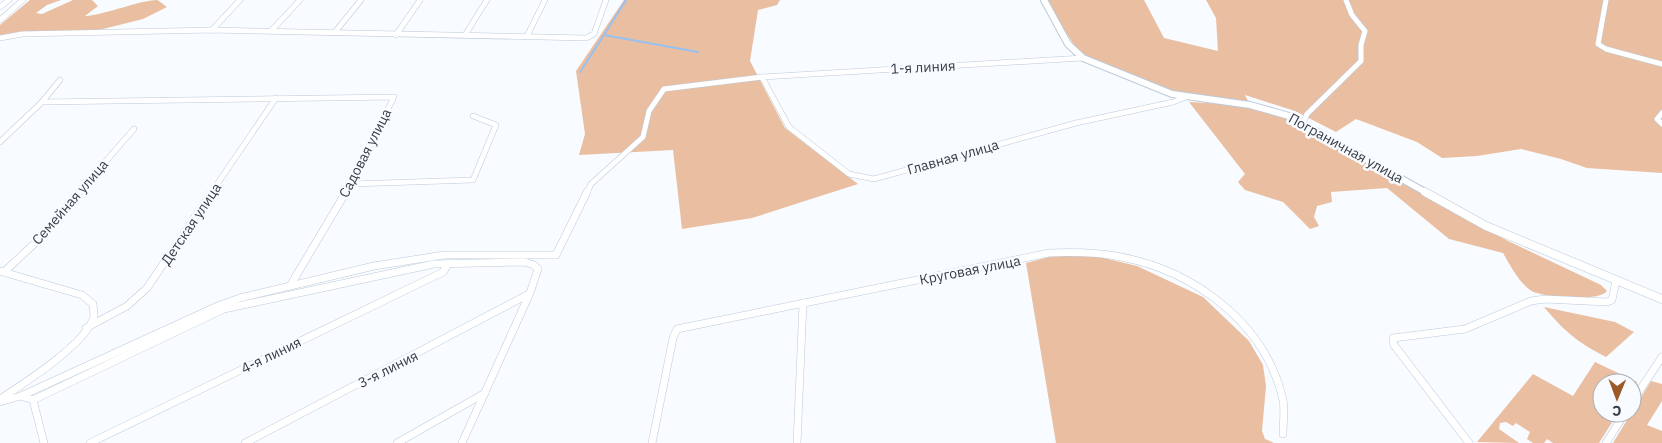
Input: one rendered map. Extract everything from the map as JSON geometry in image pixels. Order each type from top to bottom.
[{"type":"street","points":[[0,8],[9,0]]},
{"type":"street","points":[[0,20],[23,0]]},
{"type":"street","points":[[212,30],[240,0]]},
{"type":"street","points":[[271,31],[300,0]]},
{"type":"street","points":[[335,32],[361,0]]},
{"type":"street","points":[[396,35],[420,0]]},
{"type":"street","points":[[465,35],[486,0]]},
{"type":"street","points":[[528,36],[545,0]]},
{"type":"street","points":[[0,38],[22,34],[212,30],[586,38],[592,36],[606,0]]},
{"type":"street","name":"Пограничная улица","points":[[1044,0],[1068,44],[1083,58],[1172,94],[1250,105],[1274,111],[1303,123],[1486,226],[1662,299]]},
{"type":"street","points":[[1303,123],[1307,114],[1361,61],[1361,45],[1366,31],[1352,15],[1346,0]]},
{"type":"street","points":[[1606,0],[1598,44],[1606,49],[1662,64]]},
{"type":"street","name":"1-я линия","points":[[290,286],[374,266],[444,255],[556,254],[591,184],[643,138],[646,115],[654,100],[664,90],[762,77],[1083,58]]},
{"type":"street","name":"Главная улица","points":[[762,77],[789,127],[850,174],[874,179],[1076,123],[1173,102],[1186,97]]},
{"type":"street","points":[[0,142],[42,102],[60,80]]},
{"type":"street","name":"Садовая улица","points":[[42,102],[394,97],[372,138],[351,184],[290,286]]},
{"type":"street","name":"Детская улица","points":[[86,328],[127,306],[147,288],[276,98]]},
{"type":"street","points":[[1662,112],[1657,119],[1662,124]]},
{"type":"street","points":[[351,184],[473,180],[496,125],[473,116]]},
{"type":"street","name":"Семейная улица","points":[[2,272],[34,244],[134,129]]},
{"type":"street","name":"Круговая улица","points":[[652,443],[673,338],[677,329],[1049,253],[1079,251],[1133,259],[1183,278],[1208,293],[1237,316],[1262,349],[1279,385],[1284,415],[1283,434]]},
{"type":"street","points":[[22,396],[33,400],[224,310],[253,302],[434,264],[525,262],[534,265],[538,268],[530,294],[462,443]]},
{"type":"street","name":"4-я линия","points":[[90,443],[443,272],[449,263]]},
{"type":"street","points":[[0,400],[65,353],[86,328],[95,312],[94,304],[88,298],[73,291],[2,272]]},
{"type":"street","points":[[1469,443],[1394,345],[1393,338],[1473,326],[1531,301],[1546,299],[1607,302],[1612,300],[1614,296],[1616,281]]},
{"type":"street","points":[[0,400],[22,396],[220,305],[290,286]]},
{"type":"street","name":"3-я линия","points":[[245,443],[530,294]]},
{"type":"street","points":[[797,443],[803,303]]},
{"type":"street","points":[[1642,387],[1662,357]]},
{"type":"street","points":[[397,443],[486,393]]},
{"type":"street","points":[[33,400],[44,443]]},
{"type":"street","points":[[1606,443],[1619,423]]},
{"type":"shaded area","points":[[30,0],[61,0],[47,5],[36,13],[42,14],[73,0],[92,0],[98,6],[85,16],[157,0],[167,7],[143,19],[99,30],[0,37],[0,25]]},
{"type":"shaded area","points":[[624,0],[780,0],[777,5],[758,10],[750,61],[785,128],[858,184],[752,218],[682,229],[673,150],[579,155],[585,134],[576,71]]},
{"type":"shaded area","points":[[1044,0],[1144,0],[1164,38],[1218,51],[1216,18],[1206,0],[1662,0],[1662,173],[1587,168],[1521,149],[1477,156],[1442,158],[1417,142],[1356,119],[1336,132],[1295,111],[1245,95],[1250,105],[1186,97],[1083,58]]},
{"type":"shaded area","points":[[1189,102],[1242,105],[1283,117],[1508,241],[1601,285],[1607,291],[1594,297],[1582,298],[1557,297],[1536,293],[1530,290],[1518,278],[1503,253],[1449,239],[1387,188],[1331,192],[1332,202],[1317,206],[1314,217],[1319,226],[1310,229],[1283,202],[1245,190],[1238,182],[1245,174]]},
{"type":"shaded area","points":[[1087,254],[1137,266],[1203,297],[1249,341],[1263,365],[1266,386],[1262,431],[1265,439],[1274,443],[1056,443],[1026,263],[1053,256]]},
{"type":"shaded area","points":[[1544,307],[1615,322],[1634,332],[1606,357],[1572,336]]},
{"type":"shaded area","points":[[1595,362],[1618,373],[1592,373],[1592,423],[1612,423],[1599,443],[1553,443],[1547,439],[1544,443],[1533,443],[1527,439],[1530,432],[1516,423],[1513,426],[1506,422],[1500,423],[1499,429],[1519,443],[1477,442],[1533,374],[1573,396]]},
{"type":"shaded area","points":[[1651,381],[1662,384],[1662,401],[1647,425],[1662,431],[1662,443],[1613,443],[1625,423],[1642,423],[1642,396]]},
{"type":"waterway","points":[[604,35],[626,0]]},
{"type":"waterway","points":[[580,72],[604,35]]},
{"type":"waterway","points":[[604,35],[698,52]]}]
